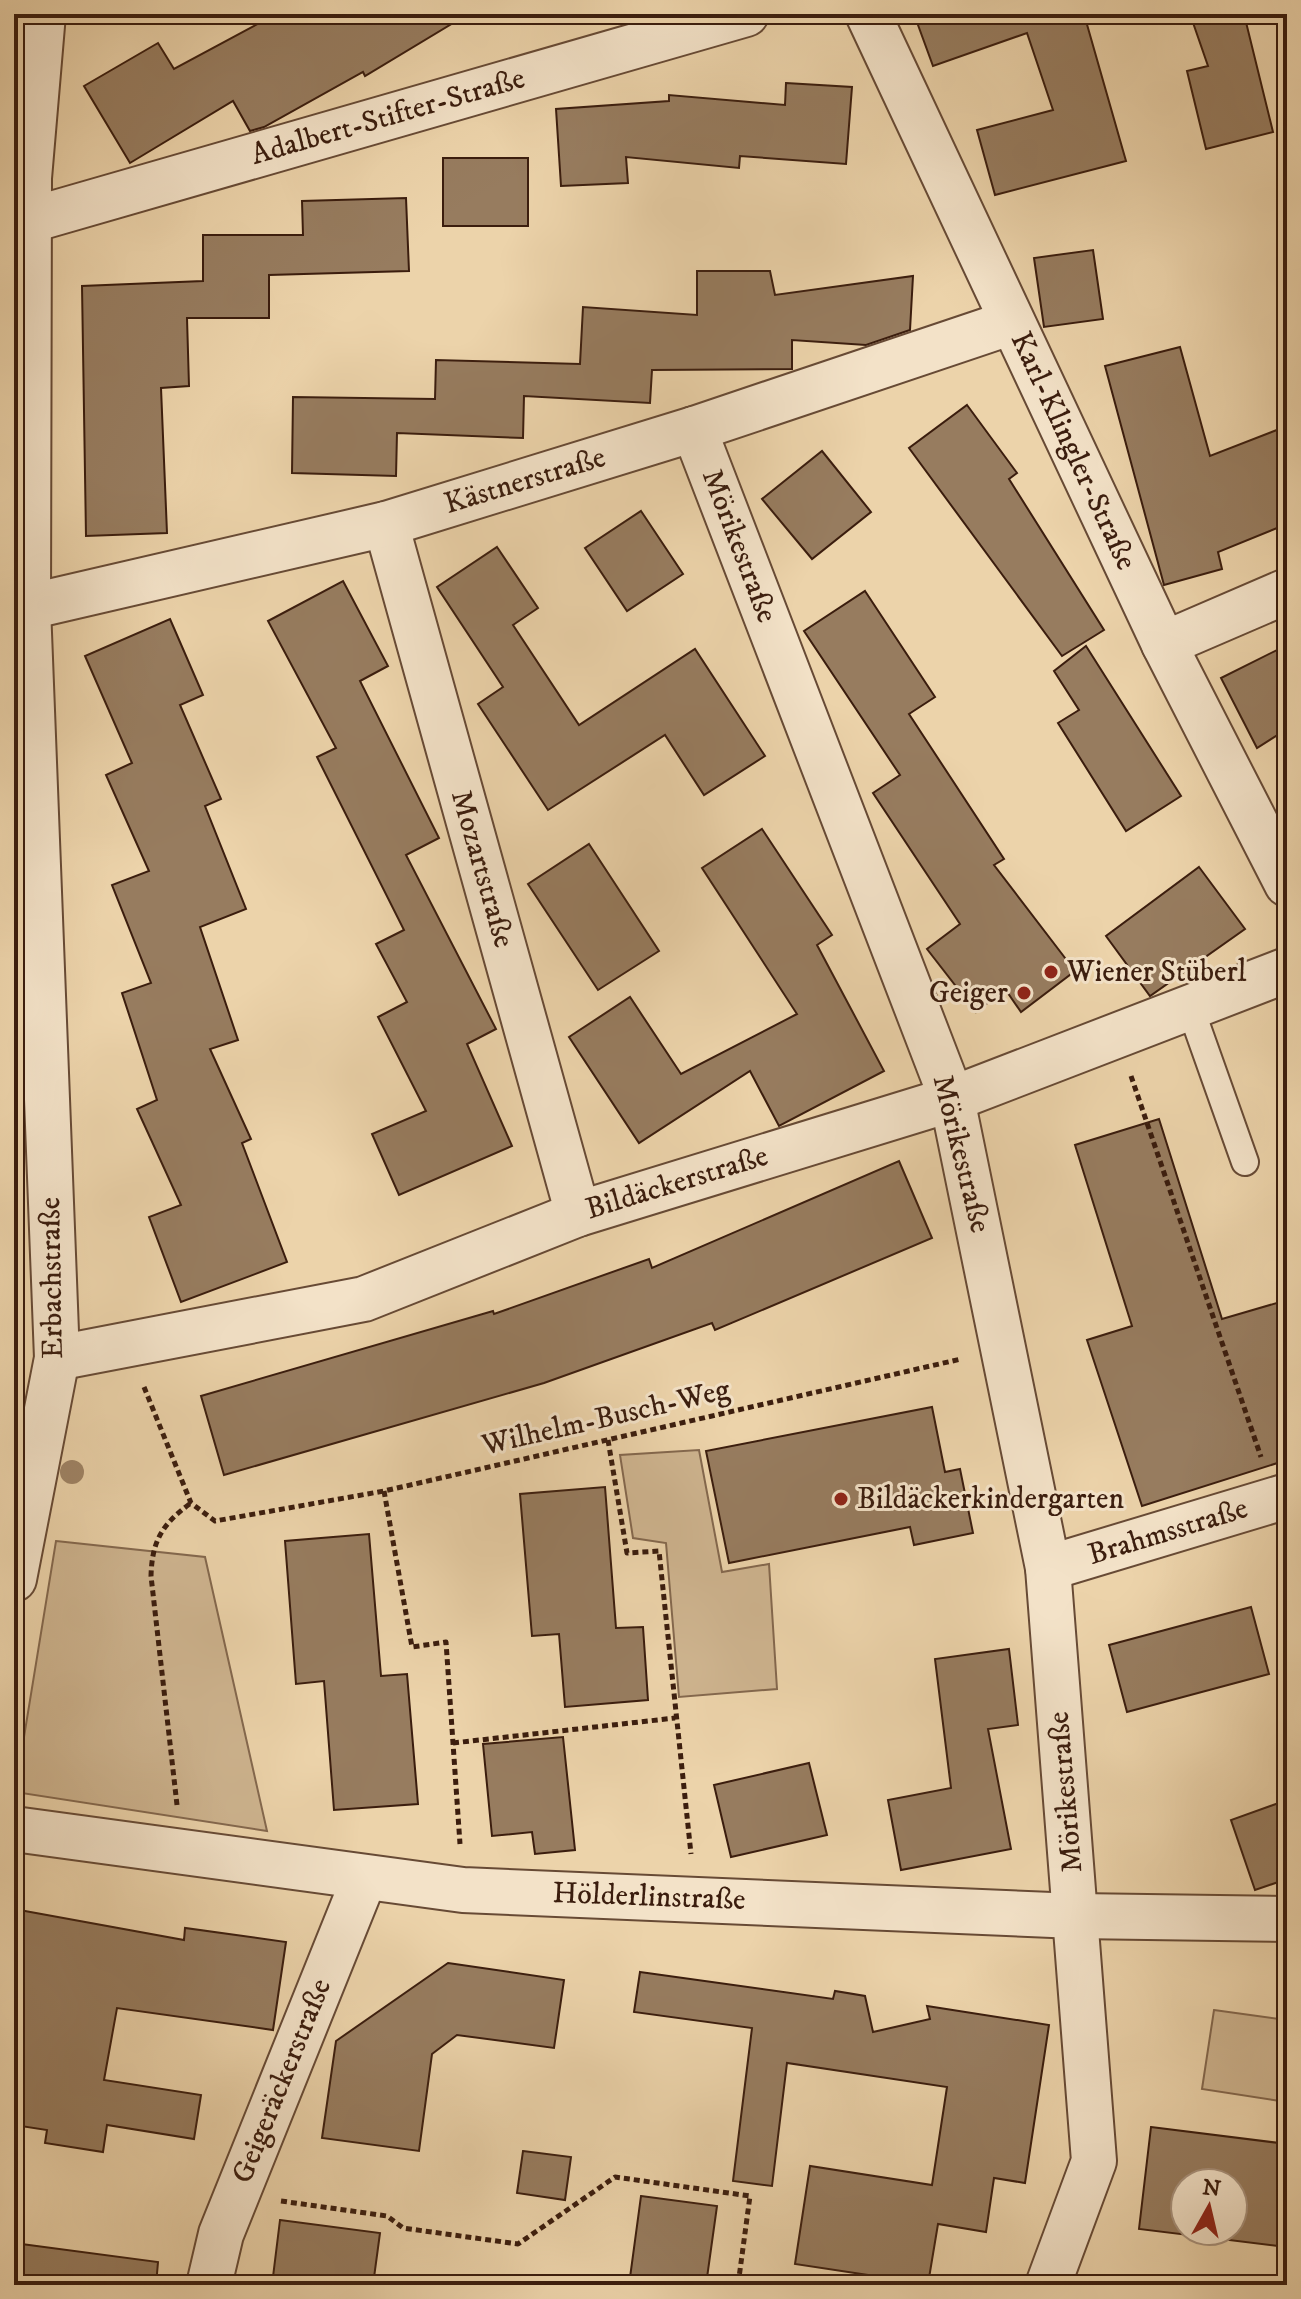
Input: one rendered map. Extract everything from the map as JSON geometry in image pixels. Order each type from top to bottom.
[{"type":"street","name":"Erbachstraße","points":[[14,1579],[57,1358],[31,1140],[28,607],[31,220],[22,178],[43,14]]},
{"type":"street","name":"Adalbert-Stifter-Straße","points":[[31,220],[746,14]]},
{"type":"street","name":"Karl-Klingler-Straße","points":[[868,14],[1164,644],[1287,884]]},
{"type":"street","name":"Kästnerstraße","points":[[28,607],[386,524],[694,429],[1012,322]]},
{"type":"street","name":"Mörikestraße","points":[[694,429],[952,1099],[1006,1349],[1048,1568],[1076,1916]]},
{"type":"street","name":"Mozartstraße","points":[[386,524],[578,1214]]},
{"type":"street","points":[[1164,644],[1287,591]]},
{"type":"street","name":"Bildäckerstraße","points":[[57,1358],[364,1299],[578,1214],[952,1099],[1287,970]]},
{"type":"street","name":"Brahmsstraße","points":[[1048,1568],[1275,1480]]},
{"type":"street","name":"Hölderlinstraße","points":[[14,1829],[364,1879],[463,1890],[1076,1916],[1287,1919]]},
{"type":"street","name":"Geigeräckerstraße","points":[[209,2285],[221,2234],[364,1879]]},
{"type":"street","points":[[1048,2285],[1094,2161],[1076,1916]]},
{"type":"lane","points":[[1190,1007],[1245,1162]]},
{"type":"path","points":[[1130,1072],[1275,1480]]},
{"type":"path","points":[[128,1345],[191,1503],[173,1516],[152,1549],[151,1562],[177,1796],[178,1851]]},
{"type":"path","name":"Wilhelm-Busch-Weg","points":[[191,1503],[215,1521],[384,1491],[1006,1349]]},
{"type":"path","points":[[608,1440],[627,1553],[659,1551],[696,1899]]},
{"type":"path","points":[[384,1491],[412,1647],[446,1642],[463,1890]]},
{"type":"path","points":[[453,1743],[675,1718]]},
{"type":"path","points":[[236,2195],[387,2216],[403,2228],[518,2244],[615,2177],[750,2196],[738,2285]]},
{"type":"shaded area","points":[[699,1450],[722,1572],[769,1564],[777,1689],[679,1697],[666,1543],[633,1538],[620,1455]]},
{"type":"shaded area","points":[[56,1541],[205,1557],[267,1831],[15,1792]]},
{"type":"shaded area","points":[[1214,2010],[1287,2020],[1287,2102],[1202,2089]]},
{"type":"building","points":[[276,14],[468,14],[365,76],[363,72],[264,127],[250,131],[233,101],[130,163],[84,86],[158,43],[174,69]]},
{"type":"building","points":[[914,14],[1084,14],[1126,161],[995,195],[977,130],[1053,110],[1027,33],[933,66]]},
{"type":"building","points":[[1190,14],[1244,14],[1273,132],[1206,149],[1187,71],[1208,66]]},
{"type":"building","points":[[786,83],[852,87],[846,164],[740,156],[739,168],[626,157],[628,183],[561,186],[556,109],[669,101],[669,95],[785,105]]},
{"type":"building","points":[[443,158],[528,158],[528,226],[443,226]]},
{"type":"building","points":[[406,198],[409,271],[269,275],[269,318],[187,318],[189,386],[161,388],[167,533],[86,536],[82,286],[203,281],[203,235],[303,235],[302,201]]},
{"type":"building","points":[[1093,250],[1103,319],[1044,327],[1034,258]]},
{"type":"building","points":[[697,271],[770,271],[775,295],[913,276],[910,330],[866,345],[792,340],[792,369],[652,370],[650,403],[524,396],[523,438],[397,433],[396,476],[292,473],[293,397],[435,399],[436,360],[580,364],[583,307],[697,315]]},
{"type":"building","points":[[1180,347],[1210,456],[1287,426],[1287,524],[1218,552],[1222,569],[1164,585],[1105,366]]},
{"type":"building","points":[[967,405],[1017,473],[1009,479],[1104,630],[1062,656],[909,448]]},
{"type":"building","points":[[822,451],[871,512],[812,559],[762,499]]},
{"type":"building","points":[[641,511],[683,574],[627,611],[585,548]]},
{"type":"building","points":[[497,547],[538,608],[513,625],[579,725],[695,649],[765,756],[704,795],[665,735],[548,810],[478,704],[503,687],[437,587]]},
{"type":"building","points":[[343,581],[388,666],[360,681],[439,838],[406,855],[496,1029],[467,1044],[512,1146],[399,1195],[372,1134],[426,1111],[378,1017],[407,1002],[376,944],[404,930],[317,757],[336,748],[268,621]]},
{"type":"building","points":[[865,591],[935,697],[909,714],[1004,859],[994,865],[1075,971],[1021,1012],[1005,989],[976,1012],[927,949],[960,924],[873,793],[900,775],[804,631]]},
{"type":"building","points":[[170,619],[203,695],[180,705],[221,799],[205,806],[246,909],[200,927],[238,1040],[210,1049],[251,1139],[242,1143],[287,1262],[181,1302],[149,1217],[181,1205],[137,1109],[157,1100],[122,993],[151,983],[112,885],[149,871],[106,775],[132,763],[85,656]]},
{"type":"building","points":[[1287,645],[1287,729],[1257,748],[1221,678]]},
{"type":"building","points":[[1086,646],[1181,796],[1126,831],[1058,723],[1079,710],[1054,671]]},
{"type":"building","points":[[762,829],[832,935],[817,945],[884,1071],[779,1126],[750,1071],[639,1143],[569,1037],[630,997],[681,1074],[797,1014],[702,868]]},
{"type":"building","points":[[589,844],[659,951],[598,990],[528,884]]},
{"type":"building","points":[[1199,867],[1245,929],[1150,996],[1106,936]]},
{"type":"building","points":[[1159,1119],[1222,1319],[1287,1300],[1287,1460],[1142,1506],[1087,1340],[1132,1326],[1075,1145]]},
{"type":"building","points":[[899,1161],[932,1238],[715,1330],[712,1323],[544,1383],[224,1475],[201,1396],[493,1311],[494,1314],[649,1259],[652,1268]]},
{"type":"building","name":"Bildäckerkindergarten","points":[[932,1407],[945,1472],[960,1469],[973,1533],[914,1545],[910,1527],[729,1563],[706,1451]]},
{"type":"building","points":[[605,1487],[616,1628],[643,1627],[648,1700],[565,1707],[559,1634],[532,1636],[520,1494]]},
{"type":"building","points":[[369,1534],[381,1676],[407,1674],[418,1804],[334,1810],[324,1681],[296,1684],[285,1541]]},
{"type":"building","points":[[1251,1607],[1269,1674],[1127,1712],[1109,1645]]},
{"type":"building","points":[[1009,1649],[1018,1725],[988,1729],[1011,1849],[901,1870],[888,1800],[951,1788],[935,1659]]},
{"type":"building","points":[[563,1737],[575,1850],[535,1854],[532,1832],[492,1836],[483,1744]]},
{"type":"building","points":[[809,1763],[827,1835],[731,1857],[714,1785]]},
{"type":"building","points":[[1287,1800],[1287,1879],[1255,1890],[1231,1820]]},
{"type":"building","points":[[14,1909],[184,1940],[185,1928],[286,1942],[273,2030],[117,2008],[104,2080],[201,2095],[194,2139],[107,2125],[103,2152],[45,2143],[47,2130],[14,2125]]},
{"type":"building","points":[[448,1963],[564,1980],[554,2048],[457,2035],[432,2054],[419,2151],[322,2138],[336,2041]]},
{"type":"building","points":[[640,1972],[833,1999],[835,1991],[865,1996],[873,2032],[930,2019],[927,2006],[1049,2025],[1025,2183],[994,2178],[986,2232],[938,2224],[928,2284],[795,2264],[810,2166],[932,2185],[947,2087],[787,2063],[772,2186],[733,2181],[752,2028],[634,2012]]},
{"type":"building","points":[[1151,2127],[1287,2144],[1287,2247],[1249,2242],[1249,2167],[1169,2167],[1169,2233],[1139,2229]]},
{"type":"building","points":[[523,2151],[571,2157],[565,2200],[517,2193]]},
{"type":"building","points":[[641,2196],[717,2206],[706,2285],[629,2285]]},
{"type":"building","points":[[280,2220],[380,2233],[373,2285],[272,2285]]},
{"type":"building","points":[[14,2243],[158,2262],[156,2285],[14,2285]]},
{"type":"place","name":"Wiener Stüberl","points":[[1051,972]]},
{"type":"place","name":"Geiger","points":[[1024,993]]},
{"type":"place","name":"Bildäckerkindergarten","points":[[841,1499]]}]
